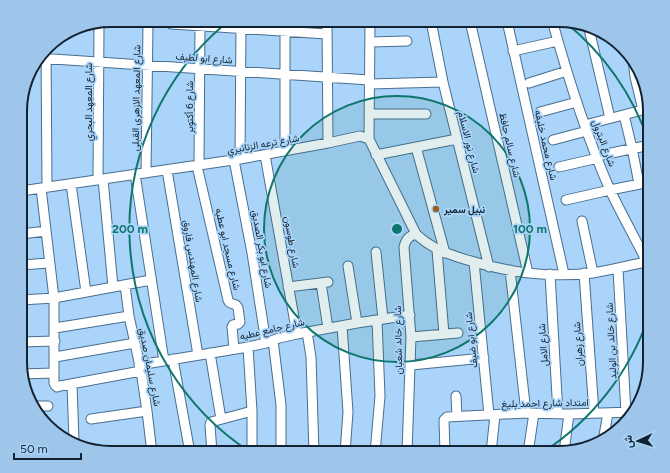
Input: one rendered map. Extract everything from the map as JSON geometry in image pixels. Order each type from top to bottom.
[{"type":"street","name":"شارع المعهد الازهرى القبلى","points":[[146,172],[148,27]]},
{"type":"street","name":"شارع 6 أكتوبر","points":[[198,166],[200,27]]},
{"type":"street","name":"شارع ابو بكر الصديق","points":[[241,27],[237,160],[252,253],[281,405],[281,446]]},
{"type":"street","points":[[285,151],[285,27],[327,34]]},
{"type":"street","points":[[327,27],[328,143]]},
{"type":"street","points":[[370,27],[369,139],[416,234],[424,242],[441,251],[474,262],[528,273],[589,273],[643,264]]},
{"type":"street","name":"شارع نور الاسلام","points":[[432,27],[443,82],[489,266]]},
{"type":"street","name":"شارع سالم حافظ","points":[[471,27],[528,273]]},
{"type":"street","name":"شارع محمد خليفه","points":[[508,27],[564,274]]},
{"type":"street","name":"شارع البترول","points":[[554,27],[576,102],[610,190],[643,252]]},
{"type":"street","name":"شارع المعهد البحري","points":[[99,28],[100,179],[113,287]]},
{"type":"street","points":[[590,33],[610,118]]},
{"type":"street","points":[[370,42],[407,41]]},
{"type":"street","points":[[513,51],[558,41]]},
{"type":"street","name":"شارع ابو لطيف","points":[[46,58],[328,77],[369,82],[443,82]]},
{"type":"street","points":[[28,374],[54,374],[55,357],[54,298],[46,231],[44,188],[42,63]]},
{"type":"street","points":[[529,83],[567,71]]},
{"type":"street","points":[[540,112],[576,102]]},
{"type":"street","points":[[553,140],[610,118],[643,110]]},
{"type":"street","points":[[369,114],[426,114]]},
{"type":"street","points":[[624,114],[639,184]]},
{"type":"street","name":"شارع ترعه الزنانيري","points":[[27,190],[237,160],[360,136],[369,139]]},
{"type":"street","points":[[376,155],[457,138]]},
{"type":"street","points":[[559,167],[643,146]]},
{"type":"street","points":[[416,147],[441,251],[444,334]]},
{"type":"street","name":"شارع طوسون","points":[[266,154],[297,334]]},
{"type":"street","name":"شارع مسجد ابو عطيه","points":[[198,166],[229,302],[236,305],[238,308],[240,322],[238,324],[234,324],[232,327],[234,349]]},
{"type":"street","name":"شارع المهندس فاروق","points":[[167,170],[198,355]]},
{"type":"street","points":[[135,174],[151,280],[188,446]]},
{"type":"street","points":[[566,200],[643,183]]},
{"type":"street","points":[[71,184],[86,292]]},
{"type":"street","name":"شارع زهران","points":[[582,221],[589,273],[594,413]]},
{"type":"street","points":[[27,233],[46,231]]},
{"type":"street","name":"شارع خالد شعبان","points":[[407,446],[411,337],[404,247],[410,236],[416,234]]},
{"type":"street","points":[[376,252],[380,319],[380,396],[376,446]]},
{"type":"street","points":[[27,264],[50,262]]},
{"type":"street","name":"شارع ابو ضيف","points":[[474,262],[484,358],[492,415],[491,446]]},
{"type":"street","points":[[348,266],[357,323]]},
{"type":"street","name":"شارع خالد بن الوليد","points":[[618,269],[629,409]]},
{"type":"street","points":[[510,270],[530,413],[528,446]]},
{"type":"street","name":"شارع الامل","points":[[550,274],[558,414]]},
{"type":"street","points":[[27,300],[54,298],[151,280]]},
{"type":"street","points":[[288,287],[325,283],[328,328]]},
{"type":"street","name":"شارع سليمان صديق","points":[[125,285],[129,316],[147,410],[151,446]]},
{"type":"street","name":"شارع جامع عطيه","points":[[54,374],[54,383],[57,387],[169,360],[248,347],[280,338],[328,328],[410,315]]},
{"type":"street","points":[[55,328],[129,316]]},
{"type":"street","points":[[342,326],[348,412],[346,446]]},
{"type":"street","points":[[307,332],[311,357],[314,446]]},
{"type":"street","points":[[411,337],[458,332]]},
{"type":"street","points":[[27,342],[55,341]]},
{"type":"street","points":[[55,357],[134,343]]},
{"type":"street","points":[[248,347],[252,411],[252,446]]},
{"type":"street","points":[[210,353],[221,418]]},
{"type":"street","points":[[410,365],[484,358]]},
{"type":"street","points":[[72,384],[74,437]]},
{"type":"street","points":[[445,446],[444,420],[447,417],[457,416],[456,396]]},
{"type":"street","points":[[40,406],[48,406]]},
{"type":"street","points":[[91,419],[147,410]]},
{"type":"street","points":[[212,446],[210,425],[212,421],[252,411]]},
{"type":"street","name":"امتداد شارع احمد بليغ","points":[[457,416],[530,413],[569,414],[627,412]]},
{"type":"street","points":[[604,433],[608,413]]},
{"type":"street","points":[[565,445],[569,414]]},
{"type":"place","name":"نبيل سمير","points":[[436,209]]}]
